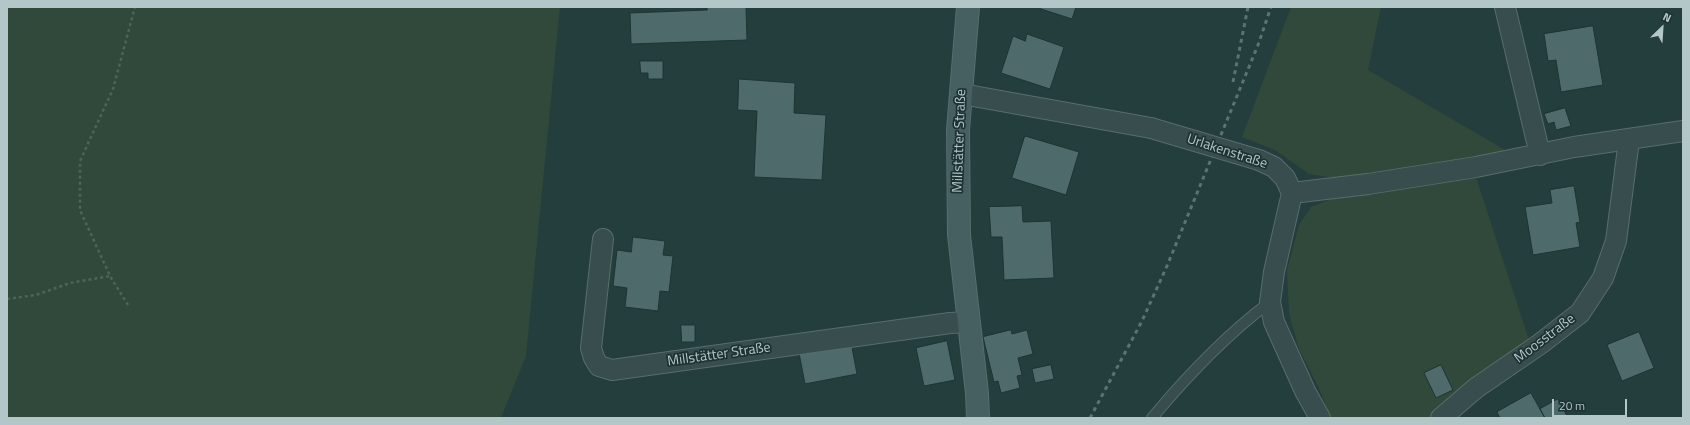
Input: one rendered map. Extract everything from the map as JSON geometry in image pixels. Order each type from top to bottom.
[{"type":"street","name":"Millstätter Straße","points":[[968,7],[958,130],[959,235],[977,394],[978,418]]},
{"type":"street","points":[[1505,7],[1540,155]]},
{"type":"street","name":"Urlakenstraße","points":[[962,94],[1151,128],[1259,160],[1278,170],[1285,178],[1292,193]]},
{"type":"street","points":[[1320,418],[1305,391],[1274,322],[1270,302],[1274,272],[1292,193],[1476,167],[1574,147],[1630,140],[1683,131]]},
{"type":"street","name":"Moosstraße","points":[[1440,418],[1476,388],[1540,344],[1580,313],[1603,278],[1616,240],[1630,140]]},
{"type":"street","name":"Millstätter Straße","points":[[603,239],[591,348],[594,358],[599,366],[612,370],[950,323],[968,322]]},
{"type":"lane","points":[[1152,418],[1191,374],[1228,337],[1245,321],[1270,302]]},
{"type":"path","points":[[128,305],[110,276],[80,210],[80,161],[113,89],[135,7]]},
{"type":"path","points":[[7,299],[36,295],[70,283],[110,276]]},
{"type":"green space","points":[[7,7],[560,7],[526,356],[501,418],[7,418]]},
{"type":"green space","points":[[1291,7],[1381,7],[1368,70],[1512,154],[1346,180],[1309,174],[1275,150],[1242,137]]},
{"type":"green space","points":[[1475,174],[1529,340],[1442,418],[1331,418],[1318,386],[1299,349],[1289,314],[1287,270],[1299,225],[1311,207],[1347,193]]},
{"type":"building","points":[[707,7],[746,7],[747,40],[631,44],[630,13],[707,10]]},
{"type":"building","points":[[1041,7],[1076,7],[1072,19],[1041,9]]},
{"type":"building","points":[[1593,26],[1603,85],[1561,92],[1556,60],[1548,61],[1544,34]]},
{"type":"building","points":[[1027,34],[1064,47],[1050,89],[1001,73],[1013,36],[1025,41]]},
{"type":"building","points":[[640,61],[663,61],[663,79],[648,79],[648,73],[641,73]]},
{"type":"building","points":[[739,79],[795,83],[794,113],[826,115],[822,180],[754,177],[757,111],[738,110]]},
{"type":"building","points":[[1565,108],[1571,126],[1556,130],[1554,122],[1548,124],[1544,114]]},
{"type":"building","points":[[1025,136],[1079,152],[1066,195],[1012,178]]},
{"type":"building","points":[[1574,186],[1580,222],[1576,223],[1580,247],[1533,255],[1525,207],[1552,203],[1550,190]]},
{"type":"building","points":[[1022,206],[1023,222],[1051,221],[1054,278],[1004,280],[1002,237],[991,237],[989,207]]},
{"type":"building","points":[[633,237],[665,241],[663,255],[673,256],[669,292],[660,291],[658,311],[625,307],[627,288],[613,286],[617,250],[631,252]]},
{"type":"building","points":[[681,325],[695,325],[695,342],[682,342]]},
{"type":"building","points":[[1011,330],[1012,334],[1027,330],[1033,354],[1018,358],[1022,375],[1017,376],[1020,388],[1001,393],[998,381],[994,382],[983,337]]},
{"type":"building","points":[[1639,332],[1654,368],[1622,381],[1607,345]]},
{"type":"building","points":[[947,341],[955,380],[924,386],[916,348]]},
{"type":"building","points":[[851,342],[857,374],[805,384],[799,353]]},
{"type":"building","points":[[1051,365],[1054,379],[1035,383],[1032,369]]},
{"type":"building","points":[[1441,365],[1453,390],[1436,398],[1424,373]]},
{"type":"building","points":[[1531,393],[1545,418],[1500,418],[1497,412]]},
{"type":"building","points":[[1558,399],[1568,418],[1545,418],[1540,409]]},
{"type":"railway","points":[[1233,82],[1248,7]]},
{"type":"railway","points":[[1090,418],[1142,321],[1167,266],[1258,45],[1271,7]]}]
